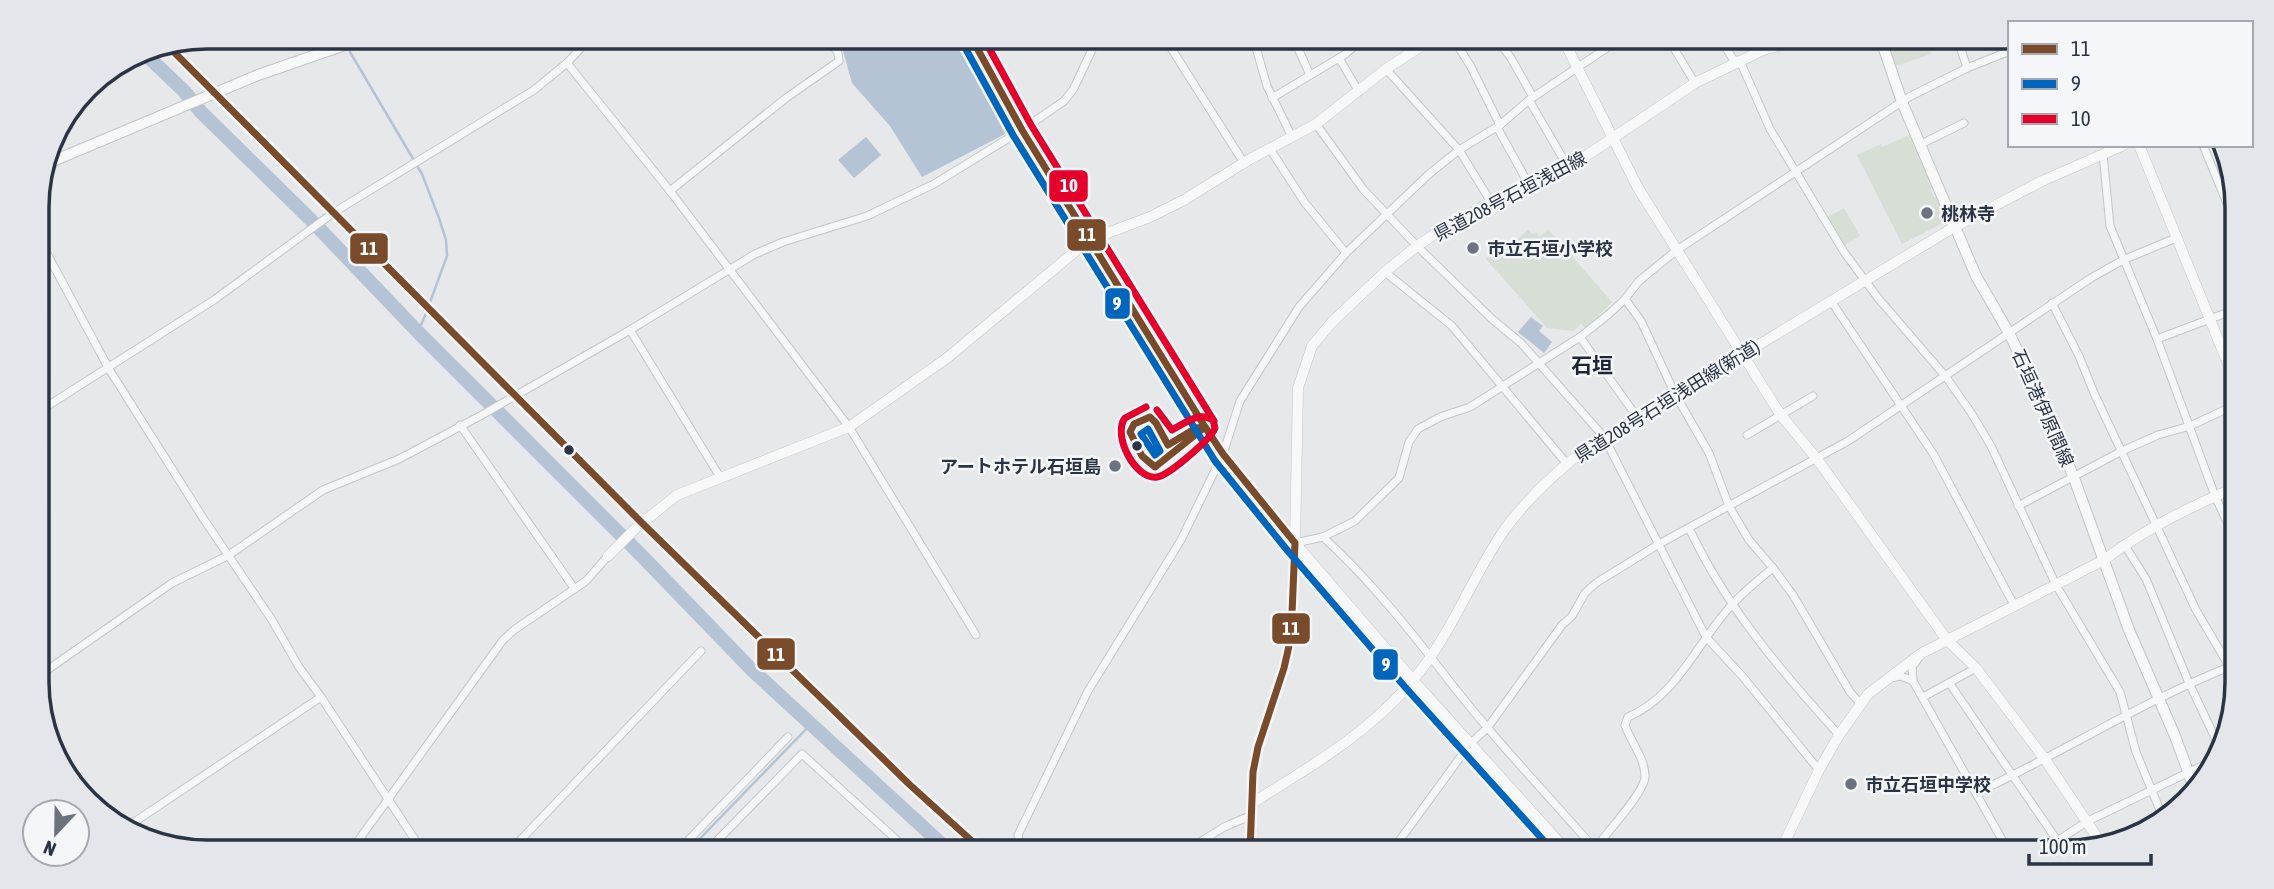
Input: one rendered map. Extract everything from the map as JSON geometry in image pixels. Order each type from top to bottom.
[{"type":"main road","points":[[56,160],[214,92],[332,49]]},
{"type":"main road","name":"石垣港伊原間線","points":[[1884,49],[1902,102],[1976,276],[2009,333],[2044,405],[2074,478],[2129,629],[2191,779]]},
{"type":"street","points":[[49,405],[214,300],[333,213],[534,90],[580,49]]},
{"type":"street","points":[[670,191],[786,98],[839,61],[835,49]]},
{"type":"street","points":[[978,49],[1089,240],[1223,454],[1295,544],[1557,840]]},
{"type":"street","points":[[49,669],[172,583],[229,555],[323,490],[399,459],[480,416],[729,270],[783,242],[881,210],[934,184],[1023,130],[1064,101],[1073,90],[1092,49]]},
{"type":"street","points":[[1172,49],[1244,163]]},
{"type":"street","points":[[1256,49],[1272,98],[1292,137]]},
{"type":"street","points":[[1298,49],[1310,75]]},
{"type":"street","points":[[1272,98],[1339,58],[1348,49]]},
{"type":"street","points":[[359,840],[503,639],[586,581],[639,526],[677,495],[849,427],[947,358],[1089,240],[1150,217],[1184,200],[1244,163],[1316,124],[1414,49]]},
{"type":"street","points":[[1460,49],[1528,185]]},
{"type":"street","points":[[1504,49],[1568,167]]},
{"type":"street","points":[[1567,49],[1638,188],[1780,414],[1817,459],[1947,640],[1976,668],[2097,837]]},
{"type":"street","points":[[1019,840],[1018,835],[1088,691],[1181,540],[1223,454],[1240,401],[1299,307],[1346,253],[1429,174],[1459,149],[1499,126],[1531,98],[1605,49]]},
{"type":"street","points":[[1674,49],[1695,83]]},
{"type":"street","points":[[1727,49],[1733,59],[1740,61],[1770,129],[1794,172],[1865,281],[1946,377],[1991,446],[2056,585],[2120,692],[2136,752],[2159,810]]},
{"type":"street","name":"県道208号石垣浅田線","points":[[1251,840],[1253,772],[1291,637],[1298,388],[1312,346],[1332,322],[1417,246],[1491,202],[1568,167],[1695,83],[1767,49]]},
{"type":"street","points":[[1961,49],[1968,68]]},
{"type":"street","points":[[174,52],[639,526],[971,840]]},
{"type":"street","points":[[1295,544],[1323,537],[1355,521],[1399,478],[1409,442],[1418,429],[1440,417],[1470,407],[1580,337],[1625,299],[1639,281],[1677,250],[1902,102],[1968,68],[2008,52]]},
{"type":"street","points":[[1339,58],[1359,92]]},
{"type":"street","points":[[567,63],[670,191],[849,427],[976,635]]},
{"type":"street","points":[[1386,69],[1459,149],[1491,202]]},
{"type":"street","points":[[1921,144],[1964,123]]},
{"type":"street","points":[[1316,124],[1342,164],[1387,215],[1539,362],[1604,437],[1706,637],[1743,677],[1819,770]]},
{"type":"street","name":"県道208号石垣浅田線(新道)","points":[[1252,803],[1353,736],[1381,713],[1413,680],[1449,630],[1505,531],[1533,496],[1567,464],[1604,437],[1956,226],[2042,181],[2119,147]]},
{"type":"street","points":[[2140,147],[2225,355]]},
{"type":"street","points":[[2204,147],[2225,197]]},
{"type":"street","points":[[1270,149],[1305,203],[1346,253]]},
{"type":"street","points":[[2103,154],[2110,226],[2157,339],[2225,517]]},
{"type":"street","points":[[1400,840],[1470,744],[1488,727],[1562,625],[1572,616],[1585,593],[1596,583],[1659,544],[1817,459],[1946,377],[2052,303],[2123,260],[2176,238]]},
{"type":"street","points":[[49,257],[109,369],[272,620],[299,667],[415,840]]},
{"type":"street","points":[[1385,272],[1452,327],[1567,464]]},
{"type":"street","points":[[1625,299],[1641,321],[1675,394],[1709,453],[1729,506],[1749,540],[1793,595],[1850,692],[1860,703]]},
{"type":"street","points":[[1831,301],[1934,454],[2014,606]]},
{"type":"street","points":[[2052,303],[2196,610],[2225,660]]},
{"type":"street","points":[[2157,339],[2225,314]]},
{"type":"street","points":[[630,330],[720,477]]},
{"type":"street","points":[[1580,337],[1637,417]]},
{"type":"street","points":[[1747,435],[1813,396]]},
{"type":"street","points":[[2018,506],[2123,451],[2225,410]]},
{"type":"street","points":[[460,425],[574,588]]},
{"type":"street","points":[[1786,840],[1839,735],[1860,703],[1885,680],[1922,653],[2104,560],[2124,544],[2157,525],[2225,492]]},
{"type":"street","points":[[1689,528],[1704,560],[1758,642],[1839,735]]},
{"type":"street","points":[[1323,537],[1345,557],[1432,656],[1446,678],[1585,840]]},
{"type":"street","points":[[2124,544],[2146,579],[2215,738]]},
{"type":"street","points":[[1602,840],[1641,790],[1646,777],[1643,763],[1625,725],[1628,717],[1642,711],[1665,693],[1732,605],[1773,568]]},
{"type":"street","points":[[520,840],[701,651]]},
{"type":"street","points":[[1922,653],[1912,667],[1913,681],[2002,840]]},
{"type":"street","points":[[1923,697],[1976,668]]},
{"type":"street","points":[[1976,793],[2189,682],[2225,668]]},
{"type":"street","points":[[1885,680],[1900,676],[1913,681]]},
{"type":"street","points":[[1950,684],[2057,840]]},
{"type":"street","points":[[134,822],[321,697]]},
{"type":"street","points":[[689,840],[788,737]]},
{"type":"street","points":[[718,840],[802,754],[897,840]]},
{"type":"street","points":[[2060,840],[2088,821],[2200,767]]},
{"type":"street","points":[[1203,840],[1252,815]]},
{"type":"shaded area","points":[[1890,49],[1930,49],[1931,54],[1896,66]]},
{"type":"shaded area","points":[[1910,135],[1934,197],[1938,198],[1945,216],[1941,224],[1902,244],[1857,155]]},
{"type":"shaded area","points":[[1844,208],[1860,236],[1845,245],[1828,217]]},
{"type":"shaded area","points":[[1548,229],[1612,302],[1586,329],[1581,324],[1573,331],[1547,328],[1486,259],[1493,252],[1498,257],[1528,230],[1532,234],[1536,232],[1540,237]]},
{"type":"water","points":[[842,49],[964,49],[1009,132],[922,177],[890,126],[852,83]]},
{"type":"water","points":[[866,137],[881,155],[854,178],[838,160]]},
{"type":"water","points":[[1531,317],[1543,326],[1539,331],[1552,342],[1544,353],[1518,332]]},
{"type":"waterway","points":[[350,52],[422,174],[446,240],[447,256],[429,305]]},
{"type":"waterway","points":[[151,60],[751,669],[937,840]]},
{"type":"waterway","points":[[418,332],[427,311]]},
{"type":"waterway","points":[[699,840],[811,724]]},
{"type":"transit line","name":"9","points":[[966,49],[1013,135],[1215,461],[1287,550],[1405,687],[1543,840]]},
{"type":"transit line","name":"11","points":[[978,49],[1022,130],[1205,427],[1223,454],[1295,543],[1291,637],[1253,772],[1250,840]]},
{"type":"transit line","name":"10","points":[[990,49],[1031,125],[1214,421]]},
{"type":"transit line","name":"11","points":[[174,52],[642,523],[910,785],[971,840]]},
{"type":"transit line","name":"10","points":[[1146,407],[1125,418],[1121,435],[1134,464],[1149,476],[1157,477],[1189,456],[1215,428],[1213,420],[1203,417],[1192,419],[1172,430],[1157,410]]},
{"type":"transit line","name":"11","points":[[1150,417],[1168,445],[1196,428],[1205,427],[1155,467],[1142,456],[1130,432],[1134,424],[1150,417]]},
{"type":"transit line","name":"9","points":[[1148,429],[1160,451],[1155,455],[1141,434],[1148,429]]},
{"type":"place","name":"桃林寺","points":[[1927,213]]},
{"type":"place","name":"市立石垣小学校","points":[[1473,248]]},
{"type":"place","name":"アートホテル石垣島","points":[[1115,466]]},
{"type":"place","name":"市立石垣中学校","points":[[1851,784]]},
{"type":"district","name":"石垣","points":[[1592,365]]}]
